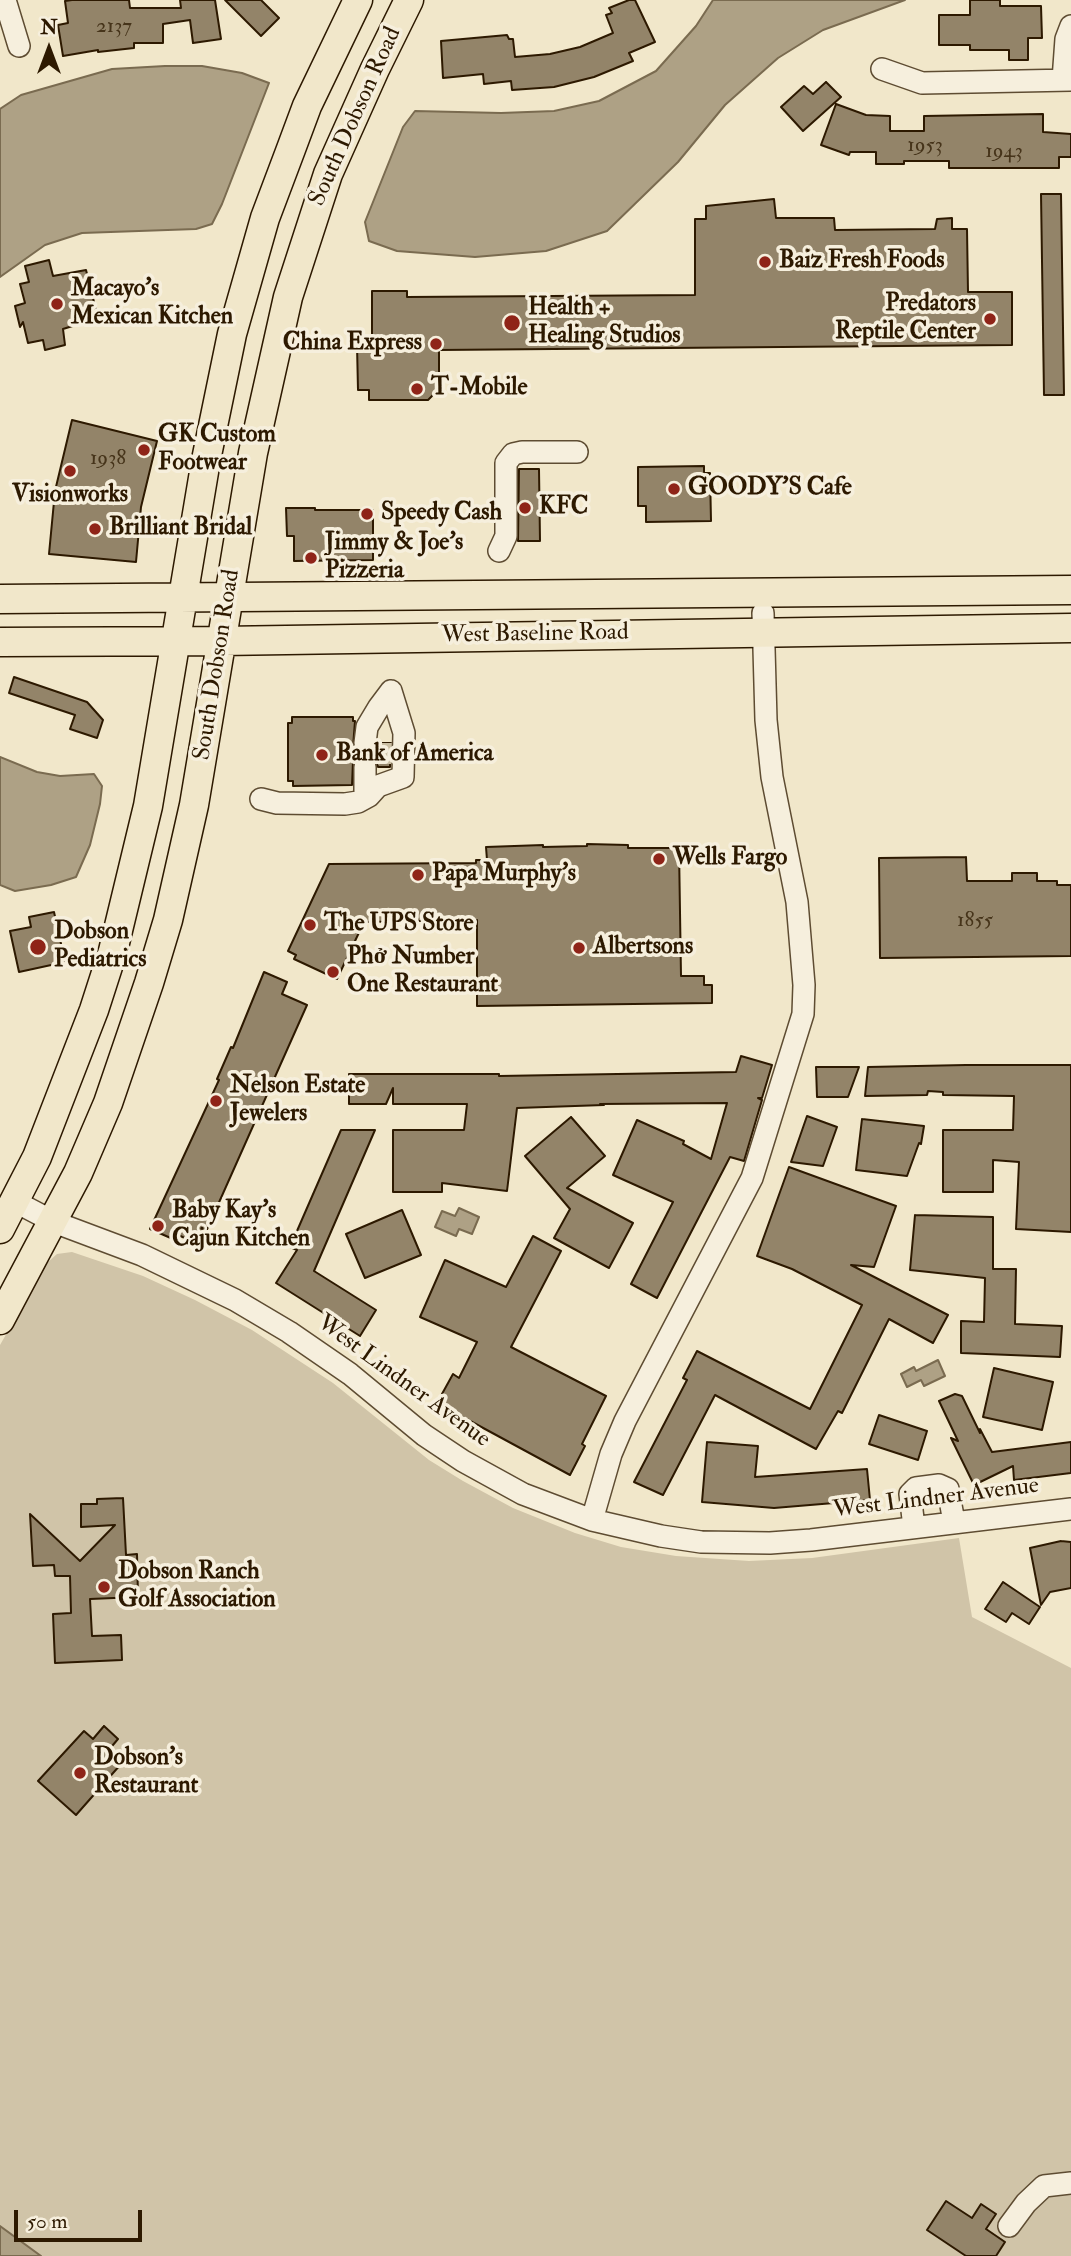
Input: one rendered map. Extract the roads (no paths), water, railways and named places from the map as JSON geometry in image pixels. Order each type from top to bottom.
[{"type":"main road","name":"South Dobson Road","points":[[0,1229],[37,1157],[77,1057],[113,951],[148,806],[218,394],[232,334],[257,246],[307,106],[358,0]]},
{"type":"main road","name":"South Dobson Road","points":[[0,1320],[78,1172],[108,1103],[149,983],[168,920],[195,798],[253,453],[273,358],[299,259],[328,174],[374,69],[409,0]]},
{"type":"main road","points":[[257,246],[299,259]]},
{"type":"main road","name":"West Baseline Road","points":[[0,599],[1071,590]]},
{"type":"main road","name":"West Baseline Road","points":[[0,642],[221,641],[763,622],[1071,628]]},
{"type":"street","points":[[5,0],[19,46]]},
{"type":"street","points":[[881,69],[922,83],[1067,80],[1066,39],[1071,26]]},
{"type":"street","points":[[499,551],[506,536],[506,463],[513,454],[577,452]]},
{"type":"street","points":[[592,1520],[611,1454],[625,1421],[752,1178],[803,1014],[804,985],[797,902],[772,778],[766,720],[763,622]]},
{"type":"street","points":[[261,799],[277,803],[358,802],[377,778],[403,777],[404,733],[391,691],[368,727],[377,743]]},
{"type":"street","name":"West Lindner Avenue","points":[[14,1201],[54,1222],[142,1255],[235,1300],[342,1367],[424,1435],[463,1461],[523,1494],[592,1520],[661,1536],[732,1543],[811,1540],[1071,1509]]},
{"type":"street","points":[[914,1527],[909,1494],[916,1488],[939,1485],[948,1489],[954,1522]]},
{"type":"street","points":[[1009,2226],[1026,2203],[1044,2186],[1071,2183]]},
{"type":"tunnel","points":[[389,743],[389,767]]},
{"type":"place","name":"Baiz Fresh Foods","points":[[765,262]]},
{"type":"place","name":"Macayo's Mexican Kitchen","points":[[57,304]]},
{"type":"place","name":"Predators Reptile Center","points":[[990,319]]},
{"type":"place","name":"Health + Healing Studios","points":[[512,323]]},
{"type":"place","name":"China Express","points":[[436,344]]},
{"type":"place","name":"T-Mobile","points":[[417,389]]},
{"type":"place","name":"GK Custom Footwear","points":[[144,450]]},
{"type":"place","name":"Visionworks","points":[[70,471]]},
{"type":"place","name":"GOODY’S Cafe","points":[[674,489]]},
{"type":"place","name":"KFC","points":[[525,508]]},
{"type":"place","name":"Speedy Cash","points":[[367,514]]},
{"type":"place","name":"Brilliant Bridal","points":[[95,529]]},
{"type":"place","name":"Jimmy & Joe's Pizzeria","points":[[311,558]]},
{"type":"place","name":"Bank of America","points":[[322,755]]},
{"type":"place","name":"Wells Fargo","points":[[659,859]]},
{"type":"place","name":"Papa Murphy's","points":[[418,875]]},
{"type":"place","name":"The UPS Store","points":[[310,925]]},
{"type":"place","name":"Dobson Pediatrics","points":[[38,947]]},
{"type":"place","name":"Albertsons","points":[[579,948]]},
{"type":"place","name":"Phở Number One Restaurant","points":[[333,972]]},
{"type":"place","name":"Nelson Estate Jewelers","points":[[216,1101]]},
{"type":"place","name":"Baby Kay's Cajun Kitchen","points":[[158,1226]]},
{"type":"place","name":"Dobson Ranch Golf Association","points":[[104,1587]]},
{"type":"place","name":"Dobson's Restaurant","points":[[80,1773]]}]
